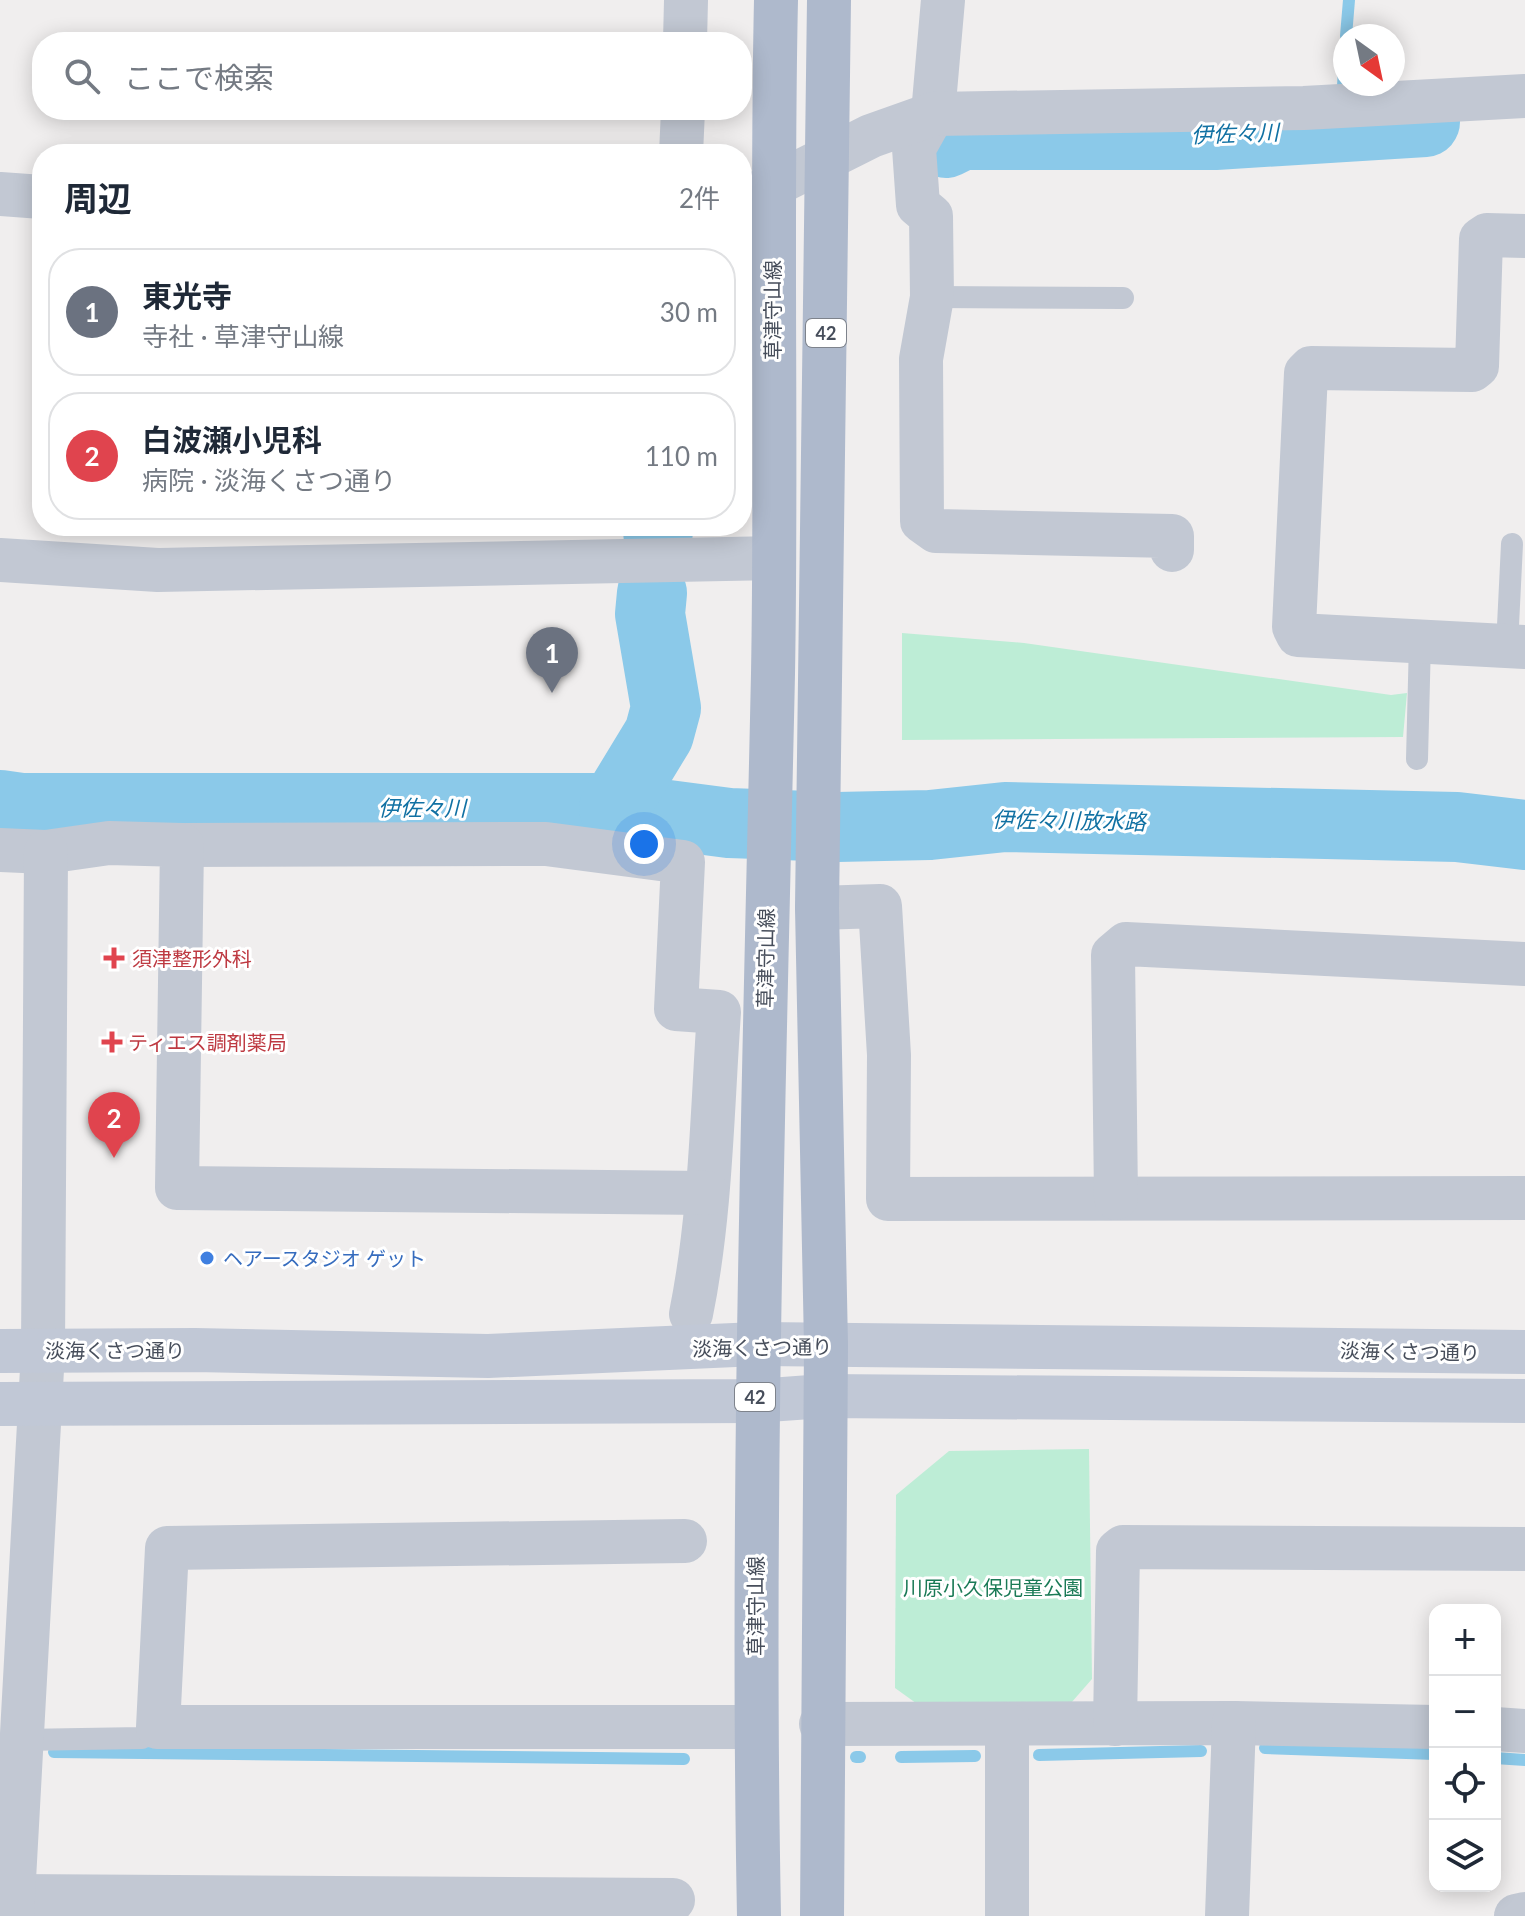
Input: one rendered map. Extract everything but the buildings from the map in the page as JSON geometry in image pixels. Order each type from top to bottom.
[{"type":"main road","name":"草津守山線","points":[[759,1916],[755,1727],[755,1401],[773,558],[757,193],[776,0]]},
{"type":"main road","name":"42","points":[[822,1916],[826,1345],[817,894],[830,157],[829,0]]},
{"type":"street","points":[[685,32],[686,0]]},
{"type":"street","points":[[943,0],[933,114],[914,148],[918,205],[931,216],[932,297],[921,359],[922,521],[936,531],[1172,536],[1172,550]]},
{"type":"street","points":[[757,193],[871,136],[933,114],[1304,108],[1525,96]]},
{"type":"street","points":[[681,144],[683,120]]},
{"type":"street","points":[[0,194],[32,196]]},
{"type":"street","points":[[1516,647],[1298,635],[1294,627],[1306,373],[1311,368],[1472,370],[1477,366],[1481,239],[1487,235],[1525,236]]},
{"type":"street","points":[[0,560],[158,570],[773,558]]},
{"type":"street","points":[[0,850],[46,852],[109,843],[546,844],[683,862],[676,1009],[719,1012],[707,1193],[700,1268],[691,1314]]},
{"type":"street","points":[[182,845],[177,1188],[707,1193]]},
{"type":"street","points":[[46,852],[43,1351],[19,1404],[14,1628],[21,1740],[12,1906],[673,1900]]},
{"type":"street","points":[[817,894],[880,906],[889,1055],[888,1199],[1525,1198]]},
{"type":"street","points":[[1116,1198],[1113,955],[1126,944],[1525,964]]},
{"type":"street","name":"淡海くさつ通り","points":[[0,1351],[488,1356],[757,1344],[1525,1352]]},
{"type":"street","points":[[19,1404],[755,1401],[824,1396],[1525,1401]]},
{"type":"street","points":[[685,1541],[167,1548],[158,1727],[755,1727]]},
{"type":"street","points":[[1115,1724],[1118,1551],[1123,1547],[1525,1549]]},
{"type":"street","points":[[821,1724],[1234,1723],[1429,1727]]},
{"type":"street","points":[[1227,1916],[1234,1723]]},
{"type":"street","points":[[1007,1724],[1007,1916]]},
{"type":"street","points":[[1501,1729],[1525,1731]]},
{"type":"street","points":[[1516,1916],[1525,1914]]},
{"type":"lane","points":[[932,297],[1123,298]]},
{"type":"lane","points":[[1512,544],[1516,647]]},
{"type":"lane","points":[[1417,759],[1420,641]]},
{"type":"lane","points":[[21,1740],[142,1738],[158,1727]]},
{"type":"green space","points":[[902,633],[1024,643],[1391,695],[1407,693],[1403,737],[902,740]]},
{"type":"green space","name":"川原小久保児童公園","points":[[1089,1449],[1092,1679],[1071,1703],[920,1706],[895,1688],[896,1495],[949,1451]]},
{"type":"waterway","points":[[1347,24],[1349,0]]},
{"type":"waterway","name":"伊佐々川","points":[[946,143],[962,135],[1215,135],[1425,122]]},
{"type":"waterway","name":"伊佐々川","points":[[614,808],[659,734],[666,708],[650,614],[652,593]]},
{"type":"waterway","name":"伊佐々川放水路","points":[[0,805],[21,808],[614,808],[729,823],[837,827],[930,825],[1005,817],[1457,827],[1525,835]]},
{"type":"waterway","points":[[1265,1748],[1429,1754]]},
{"type":"waterway","points":[[1039,1755],[1201,1751]]},
{"type":"waterway","points":[[54,1752],[684,1759]]},
{"type":"waterway","points":[[901,1757],[975,1756]]},
{"type":"waterway","points":[[1501,1758],[1525,1760]]},
{"type":"place","name":"東光寺","points":[[552,693]]},
{"type":"place","name":"須津整形外科","points":[[114,958]]},
{"type":"place","name":"ティエス調剤薬局","points":[[112,1042]]},
{"type":"place","name":"白波瀬小児科","points":[[114,1158]]},
{"type":"place","name":"ヘアースタジオ ゲット","points":[[207,1258]]}]
